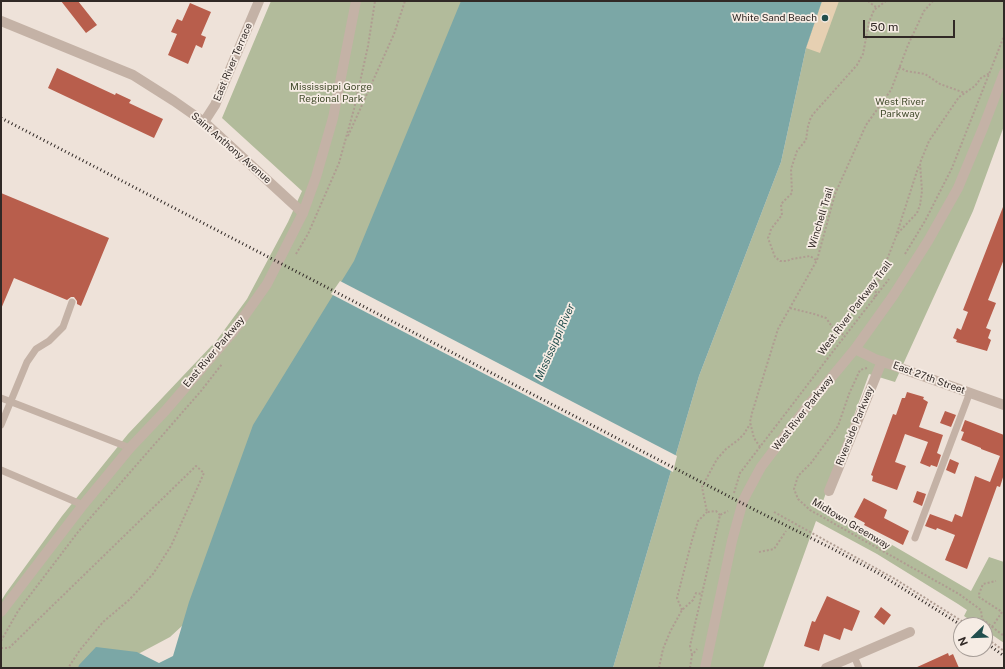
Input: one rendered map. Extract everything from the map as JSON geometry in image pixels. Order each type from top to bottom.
[{"type":"street","name":"East River Terrace","points":[[204,122],[215,105],[259,1]]},
{"type":"street","name":"East River Parkway","points":[[1,610],[83,505],[130,448],[166,410],[233,332],[267,284],[303,212],[316,177],[333,118],[356,1]]},
{"type":"street","name":"Saint Anthony Avenue","points":[[1,21],[133,75],[204,122],[303,212]]},
{"type":"street","name":"West River Parkway","points":[[705,668],[732,541],[743,501],[761,467],[806,408],[855,349],[893,296],[920,254],[958,188],[1004,73]]},
{"type":"street","name":"East 27th Street","points":[[855,349],[882,361],[1004,405]]},
{"type":"street","name":"Riverside Parkway","points":[[829,491],[882,361]]},
{"type":"street","points":[[826,668],[910,632]]},
{"type":"lane","points":[[1,425],[27,362],[36,349],[49,341],[63,327],[72,302]]},
{"type":"lane","points":[[915,538],[970,392]]},
{"type":"lane","points":[[1,398],[130,448]]},
{"type":"lane","points":[[1,470],[83,505]]},
{"type":"lane","points":[[854,656],[859,668]]},
{"type":"path","points":[[293,260],[313,222],[339,163],[354,109],[367,53],[375,1]]},
{"type":"path","points":[[345,143],[394,34],[405,1]]},
{"type":"path","points":[[868,1],[877,8]]},
{"type":"path","points":[[817,260],[810,256],[780,261],[775,257],[768,238],[771,229],[782,215],[781,204],[792,193],[791,169],[797,151],[806,140],[808,126],[812,117],[857,65],[862,54],[874,10],[886,1]]},
{"type":"path","name":"Winchell Trail","points":[[750,422],[778,329],[817,260],[835,194],[866,125],[891,90],[908,45],[924,11],[933,1]]},
{"type":"path","name":"West River Parkway Trail","points":[[904,255],[925,221],[952,168],[1004,36]]},
{"type":"path","points":[[899,67],[906,71],[924,74],[940,84],[965,93]]},
{"type":"path","points":[[874,298],[877,285],[897,234],[920,163],[929,142],[960,97],[990,73]]},
{"type":"path","points":[[897,234],[917,213],[920,205],[922,191],[920,163]]},
{"type":"path","name":"West River Parkway Trail","points":[[750,422],[754,438],[760,447],[892,276]]},
{"type":"path","points":[[790,308],[826,318],[833,328],[845,336]]},
{"type":"path","points":[[1,641],[18,611],[78,532],[201,391],[226,359]]},
{"type":"path","name":"Midtown Greenway","points":[[869,367],[860,370],[849,394],[838,426],[811,463],[798,476],[794,489],[798,499],[810,510],[820,516],[959,594],[981,610],[982,617]]},
{"type":"path","points":[[707,512],[702,487],[717,459],[744,434],[750,422]]},
{"type":"path","points":[[1,648],[8,648],[196,466],[204,472],[171,546],[153,574],[129,600],[103,622],[80,650],[68,668]]},
{"type":"path","points":[[682,610],[677,598],[698,521],[707,512],[716,511],[720,515]]},
{"type":"path","points":[[720,515],[728,511]]},
{"type":"path","points":[[774,512],[895,579],[955,617]]},
{"type":"path","points":[[692,655],[690,646],[720,515]]},
{"type":"path","points":[[758,552],[774,549],[786,531]]},
{"type":"path","points":[[993,626],[1002,612],[979,597],[979,594],[983,584],[996,581]]},
{"type":"path","points":[[659,668],[663,649],[682,610],[693,600],[696,593],[702,594]]},
{"type":"path","name":"Midtown Greenway","points":[[993,628],[1004,636]]},
{"type":"path","points":[[993,643],[1004,651]]},
{"type":"green space","name":"Mississippi Gorge Regional Park","points":[[271,1],[464,1],[364,259],[195,614],[170,637],[140,653],[104,652],[92,668],[1,668],[1,601],[6,593],[62,516],[128,434],[217,340],[247,299],[288,222],[302,191],[222,118]]},
{"type":"green space","name":"West River Parkway","points":[[822,1],[1004,1],[1004,126],[973,211],[895,382],[869,374],[822,504],[971,591],[989,557],[1004,562],[1004,643],[993,635],[993,617],[965,617],[964,616],[967,610],[958,604],[877,554],[816,521],[763,668],[613,668],[699,376],[781,162],[806,48]]},
{"type":"sand","name":"White Sand Beach","points":[[822,1],[839,1],[820,53],[806,48]]},
{"type":"water","name":"Mississippi River","points":[[461,1],[822,1],[806,48],[781,162],[699,376],[613,668],[78,668],[96,647],[137,652],[159,663],[173,656],[189,602],[253,425],[354,261]]},
{"type":"pier","points":[[340,281],[677,456],[673,472],[331,294]]},
{"type":"building","points":[[61,1],[78,1],[97,25],[86,33]]},
{"type":"building","points":[[190,3],[211,12],[201,35],[206,37],[202,48],[196,45],[188,64],[168,55],[177,34],[171,32],[177,19],[182,21]]},
{"type":"building","points":[[57,68],[115,95],[116,93],[131,100],[129,103],[163,119],[154,138],[48,88]]},
{"type":"building","points":[[1,193],[109,238],[81,306],[77,304],[74,297],[67,300],[14,278],[1,309]]},
{"type":"building","points":[[1003,207],[1004,259],[988,300],[996,303],[986,328],[991,330],[988,338],[991,340],[987,351],[956,342],[957,340],[953,338],[957,328],[961,330],[968,312],[963,310]]},
{"type":"building","points":[[907,392],[924,397],[923,399],[928,402],[919,427],[943,435],[937,453],[941,455],[937,467],[931,465],[930,467],[920,463],[928,442],[905,434],[895,462],[906,466],[897,490],[872,481],[873,476],[871,475],[893,414],[896,415],[902,398],[905,398]]},
{"type":"building","points":[[945,411],[956,415],[951,427],[940,423]]},
{"type":"building","points":[[965,420],[1004,435],[1004,474],[1000,487],[997,486],[967,569],[945,560],[955,535],[937,528],[936,530],[925,526],[930,514],[952,522],[955,514],[962,517],[975,476],[990,482],[1000,456],[961,440],[964,432],[961,431]]},
{"type":"building","points":[[950,459],[959,463],[955,474],[946,470]]},
{"type":"building","points":[[917,491],[926,494],[922,506],[913,502]]},
{"type":"building","points":[[864,498],[887,510],[884,518],[909,531],[903,545],[864,525],[865,523],[854,517]]},
{"type":"building","points":[[827,596],[860,611],[852,631],[844,628],[840,640],[824,634],[819,651],[804,646],[812,621],[815,622]]},
{"type":"building","points":[[881,607],[891,615],[884,625],[874,617]]},
{"type":"building","points":[[948,653],[949,656],[953,654],[959,668],[915,668]]},
{"type":"railway","points":[[1,118],[757,511],[833,549],[878,573],[953,620]]},
{"type":"railway","points":[[993,648],[1004,656]]},
{"type":"place","name":"White Sand Beach","points":[[825,18]]}]
